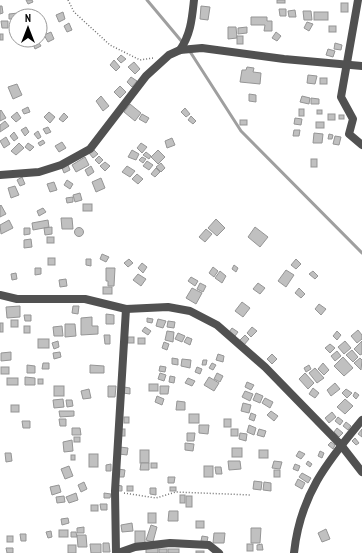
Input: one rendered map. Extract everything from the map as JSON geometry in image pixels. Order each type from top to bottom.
[{"type":"street","points":[[180,50],[187,40],[191,28],[194,0]]},
{"type":"street","points":[[358,0],[341,97],[353,119],[349,134],[362,145]]},
{"type":"street","points":[[0,175],[40,172],[61,165],[90,149],[146,76],[169,55],[180,50],[202,48],[284,59],[362,66]]},
{"type":"street","points":[[0,295],[16,299],[85,299],[126,309],[168,307],[190,311],[217,325],[275,377],[341,445],[362,472]]},
{"type":"street","points":[[126,309],[115,491],[117,553],[135,547],[170,543],[209,545],[219,553]]},
{"type":"street","points":[[294,553],[296,537],[303,509],[319,475],[362,420]]},
{"type":"path","points":[[68,0],[74,12],[110,45],[140,60],[169,55]]},
{"type":"path","points":[[115,491],[156,498],[176,492],[251,495]]},
{"type":"building","points":[[26,0],[32,0],[33,2],[28,4]]},
{"type":"building","points":[[277,0],[285,0],[285,3],[277,3]]},
{"type":"building","points":[[341,3],[348,3],[348,12],[341,12]]},
{"type":"building","points":[[0,6],[2,6],[3,13],[0,14]]},
{"type":"building","points":[[201,6],[210,7],[208,20],[200,19]]},
{"type":"building","points":[[279,9],[286,9],[286,16],[280,16]]},
{"type":"building","points":[[295,10],[296,17],[289,17],[288,11]]},
{"type":"building","points":[[303,11],[311,11],[312,20],[304,20]]},
{"type":"building","points":[[63,12],[65,19],[59,22],[56,15]]},
{"type":"building","points":[[314,12],[328,12],[328,20],[314,20]]},
{"type":"building","points":[[251,17],[267,17],[267,21],[272,21],[272,31],[264,31],[265,25],[251,25]]},
{"type":"building","points":[[1,21],[8,21],[8,28],[2,28]]},
{"type":"building","points":[[307,22],[313,24],[309,31],[304,28]]},
{"type":"building","points":[[69,23],[72,30],[67,32],[64,26]]},
{"type":"building","points":[[329,26],[336,26],[336,32],[329,32]]},
{"type":"building","points":[[228,27],[236,27],[237,38],[228,39]]},
{"type":"building","points":[[247,27],[247,33],[238,34],[238,28]]},
{"type":"building","points":[[51,32],[54,39],[48,42],[48,33]]},
{"type":"building","points":[[276,32],[281,36],[277,41],[272,38]]},
{"type":"building","points":[[0,34],[3,34],[3,40],[0,40]]},
{"type":"building","points":[[237,36],[243,36],[243,44],[237,44]]},
{"type":"building","points":[[335,43],[342,45],[341,50],[334,49]]},
{"type":"building","points":[[328,49],[335,51],[333,57],[326,55]]},
{"type":"building","points":[[121,55],[126,59],[121,63],[117,59]]},
{"type":"building","points":[[114,60],[120,67],[116,71],[110,65]]},
{"type":"building","points":[[134,62],[140,69],[135,74],[128,67]]},
{"type":"building","points":[[247,67],[254,68],[253,72],[261,73],[260,84],[240,82],[242,70],[246,70]]},
{"type":"building","points":[[308,75],[317,76],[315,84],[307,83]]},
{"type":"building","points":[[131,77],[137,81],[132,87],[127,82]]},
{"type":"building","points":[[320,78],[327,78],[327,84],[320,84]]},
{"type":"building","points":[[17,84],[22,95],[13,99],[8,87]]},
{"type":"building","points":[[120,86],[126,92],[120,98],[114,92]]},
{"type":"building","points":[[249,94],[256,95],[256,102],[249,101]]},
{"type":"building","points":[[101,96],[109,106],[103,111],[96,101]]},
{"type":"building","points":[[302,96],[310,98],[309,104],[300,102]]},
{"type":"building","points":[[311,98],[319,99],[319,104],[311,104]]},
{"type":"building","points":[[130,104],[141,113],[135,121],[124,112]]},
{"type":"building","points":[[28,107],[30,112],[24,114],[22,110]]},
{"type":"building","points":[[185,108],[190,114],[186,117],[181,112]]},
{"type":"building","points":[[299,109],[304,109],[304,116],[299,116]]},
{"type":"building","points":[[1,110],[6,118],[0,121],[0,111]]},
{"type":"building","points":[[317,110],[322,110],[322,114],[317,114]]},
{"type":"building","points":[[17,112],[21,118],[16,122],[11,117]]},
{"type":"building","points":[[49,112],[55,117],[50,123],[44,117]]},
{"type":"building","points":[[64,113],[68,117],[63,122],[59,119]]},
{"type":"building","points":[[142,114],[149,118],[146,123],[139,119]]},
{"type":"building","points":[[328,114],[335,114],[335,120],[328,120]]},
{"type":"building","points":[[339,115],[344,115],[344,119],[339,119]]},
{"type":"building","points":[[191,116],[196,121],[193,124],[188,120]]},
{"type":"building","points":[[295,118],[302,119],[301,125],[294,124]]},
{"type":"building","points":[[240,120],[247,120],[247,125],[240,125]]},
{"type":"building","points":[[5,121],[9,126],[0,132],[0,125]]},
{"type":"building","points":[[316,122],[324,122],[324,128],[316,128]]},
{"type":"building","points":[[26,127],[29,132],[25,136],[21,130]]},
{"type":"building","points":[[48,127],[51,132],[46,134],[43,129]]},
{"type":"building","points":[[294,130],[300,130],[299,136],[293,136]]},
{"type":"building","points":[[38,131],[41,137],[38,139],[34,134]]},
{"type":"building","points":[[14,132],[18,138],[14,141],[10,136]]},
{"type":"building","points":[[314,133],[323,134],[322,143],[313,143]]},
{"type":"building","points":[[329,134],[333,135],[332,139],[328,139]]},
{"type":"building","points":[[335,136],[341,137],[339,145],[333,144]]},
{"type":"building","points":[[6,137],[10,144],[4,148],[0,141]]},
{"type":"building","points":[[172,138],[175,145],[167,148],[165,141]]},
{"type":"building","points":[[43,140],[45,143],[40,146],[38,143]]},
{"type":"building","points":[[62,142],[66,148],[59,152],[55,146]]},
{"type":"building","points":[[19,143],[24,148],[16,155],[11,151]]},
{"type":"building","points":[[28,143],[34,147],[30,151],[25,147]]},
{"type":"building","points":[[141,143],[147,147],[142,153],[137,148]]},
{"type":"building","points":[[93,149],[98,154],[93,158],[89,153]]},
{"type":"building","points":[[132,150],[139,154],[136,160],[128,157]]},
{"type":"building","points":[[158,150],[165,157],[158,164],[151,157]]},
{"type":"building","points":[[146,152],[151,156],[149,159],[143,155]]},
{"type":"building","points":[[99,156],[103,160],[99,164],[95,160]]},
{"type":"building","points":[[85,157],[89,165],[76,172],[72,165]]},
{"type":"building","points":[[142,157],[146,159],[143,163],[139,160]]},
{"type":"building","points":[[311,159],[317,159],[317,167],[311,167]]},
{"type":"building","points":[[147,161],[153,165],[149,170],[143,166]]},
{"type":"building","points":[[105,162],[110,166],[105,171],[100,166]]},
{"type":"building","points":[[161,163],[165,168],[161,172],[156,167]]},
{"type":"building","points":[[68,165],[70,170],[64,173],[62,168]]},
{"type":"building","points":[[91,166],[94,172],[88,176],[85,170]]},
{"type":"building","points":[[127,166],[135,171],[130,177],[122,172]]},
{"type":"building","points":[[156,168],[160,172],[155,177],[151,174]]},
{"type":"building","points":[[137,174],[143,179],[138,184],[132,179]]},
{"type":"building","points":[[22,177],[25,184],[20,186],[17,180]]},
{"type":"building","points":[[101,178],[105,188],[96,192],[92,182]]},
{"type":"building","points":[[67,180],[73,184],[70,189],[64,185]]},
{"type":"building","points":[[54,182],[57,190],[50,192],[47,184]]},
{"type":"building","points":[[15,186],[19,195],[11,198],[8,188]]},
{"type":"building","points":[[80,193],[82,200],[75,202],[73,195]]},
{"type":"building","points":[[73,197],[73,202],[67,203],[66,198]]},
{"type":"building","points":[[83,204],[92,204],[92,211],[83,211]]},
{"type":"building","points":[[1,205],[6,214],[0,217],[0,206]]},
{"type":"building","points":[[43,208],[46,212],[39,216],[37,211]]},
{"type":"building","points":[[61,218],[72,218],[73,229],[62,229]]},
{"type":"building","points":[[216,219],[225,228],[217,236],[208,228]]},
{"type":"building","points":[[9,220],[13,228],[1,234],[0,225]]},
{"type":"building","points":[[48,220],[49,227],[33,230],[32,223]]},
{"type":"building","points":[[52,227],[52,234],[45,235],[44,228]]},
{"type":"building","points":[[255,227],[268,237],[260,247],[248,237]]},
{"type":"building","points":[[24,228],[30,228],[30,234],[24,235]]},
{"type":"building","points":[[77,228],[81,228],[83,232],[81,236],[77,236],[75,234],[75,230]]},
{"type":"building","points":[[206,229],[212,234],[205,242],[199,237]]},
{"type":"building","points":[[47,237],[54,237],[54,243],[47,243]]},
{"type":"building","points":[[31,239],[32,247],[24,248],[24,240]]},
{"type":"building","points":[[102,254],[109,257],[106,262],[100,259]]},
{"type":"building","points":[[48,258],[55,258],[55,265],[48,265]]},
{"type":"building","points":[[86,259],[91,259],[91,266],[86,265]]},
{"type":"building","points":[[129,259],[133,263],[128,267],[124,263]]},
{"type":"building","points":[[296,259],[301,264],[296,269],[291,265]]},
{"type":"building","points":[[142,263],[147,267],[143,273],[138,268]]},
{"type":"building","points":[[234,265],[238,268],[236,272],[232,269]]},
{"type":"building","points":[[213,267],[218,271],[214,277],[209,273]]},
{"type":"building","points":[[35,268],[41,268],[41,274],[35,275]]},
{"type":"building","points":[[106,268],[115,268],[114,286],[108,286],[108,281],[106,281]]},
{"type":"building","points":[[286,270],[294,275],[286,287],[278,281]]},
{"type":"building","points":[[220,271],[226,276],[222,283],[215,278]]},
{"type":"building","points":[[313,271],[318,276],[315,279],[309,274]]},
{"type":"building","points":[[16,273],[17,279],[12,280],[11,274]]},
{"type":"building","points":[[138,274],[146,279],[141,286],[133,280]]},
{"type":"building","points":[[191,277],[198,281],[195,286],[188,281]]},
{"type":"building","points":[[66,279],[67,286],[60,287],[59,280]]},
{"type":"building","points":[[200,283],[206,286],[203,292],[197,289]]},
{"type":"building","points":[[258,283],[265,288],[260,294],[253,289]]},
{"type":"building","points":[[103,287],[112,287],[112,294],[103,294]]},
{"type":"building","points":[[192,288],[202,293],[196,304],[186,298]]},
{"type":"building","points":[[299,288],[305,294],[301,298],[295,293]]},
{"type":"building","points":[[242,302],[250,308],[243,317],[235,311]]},
{"type":"building","points":[[319,304],[326,309],[321,315],[315,309]]},
{"type":"building","points":[[20,306],[20,317],[7,318],[6,307]]},
{"type":"building","points":[[73,306],[79,306],[78,314],[72,313]]},
{"type":"building","points":[[106,314],[114,315],[114,324],[106,324]]},
{"type":"building","points":[[24,315],[31,315],[31,321],[25,321]]},
{"type":"building","points":[[92,317],[92,326],[98,326],[98,334],[81,335],[81,318]]},
{"type":"building","points":[[147,318],[153,319],[152,323],[147,322]]},
{"type":"building","points":[[158,319],[166,321],[163,328],[156,326]]},
{"type":"building","points":[[11,320],[18,320],[18,327],[11,327]]},
{"type":"building","points":[[168,321],[175,322],[174,328],[167,327]]},
{"type":"building","points":[[0,323],[3,323],[3,332],[0,332]]},
{"type":"building","points":[[65,324],[75,324],[76,336],[65,337]]},
{"type":"building","points":[[24,326],[30,326],[30,333],[24,333]]},
{"type":"building","points":[[62,326],[63,336],[54,336],[53,327]]},
{"type":"building","points":[[145,327],[151,331],[148,335],[142,331]]},
{"type":"building","points":[[252,327],[257,331],[251,337],[247,333]]},
{"type":"building","points":[[232,328],[238,332],[235,336],[229,332]]},
{"type":"building","points":[[358,330],[362,335],[362,339],[357,343],[351,336]]},
{"type":"building","points":[[167,331],[174,332],[173,342],[165,340]]},
{"type":"building","points":[[337,331],[341,335],[337,340],[333,336]]},
{"type":"building","points":[[178,333],[185,336],[182,342],[175,339]]},
{"type":"building","points":[[104,335],[110,335],[110,344],[105,344]]},
{"type":"building","points":[[245,335],[249,339],[244,345],[239,341]]},
{"type":"building","points":[[128,337],[134,337],[134,343],[128,343]]},
{"type":"building","points":[[187,337],[192,339],[190,345],[184,342]]},
{"type":"building","points":[[138,338],[145,338],[145,344],[138,344]]},
{"type":"building","points":[[38,339],[49,339],[49,348],[38,348]]},
{"type":"building","points":[[58,341],[59,347],[54,349],[52,343]]},
{"type":"building","points":[[345,341],[351,348],[344,354],[338,347]]},
{"type":"building","points":[[362,341],[362,354],[360,355],[354,349]]},
{"type":"building","points":[[164,342],[169,344],[167,350],[162,348]]},
{"type":"building","points":[[330,344],[335,348],[330,353],[325,348]]},
{"type":"building","points":[[352,350],[358,357],[353,362],[346,355]]},
{"type":"building","points":[[337,351],[341,356],[335,361],[331,356]]},
{"type":"building","points":[[11,352],[11,360],[1,361],[1,353]]},
{"type":"building","points":[[60,352],[61,357],[54,359],[53,353]]},
{"type":"building","points":[[218,354],[224,356],[223,362],[216,360]]},
{"type":"building","points":[[272,354],[277,359],[272,364],[267,359]]},
{"type":"building","points":[[343,357],[353,368],[344,376],[334,366]]},
{"type":"building","points":[[172,358],[178,359],[178,365],[172,364]]},
{"type":"building","points":[[360,358],[362,360],[361,370],[354,363]]},
{"type":"building","points":[[182,359],[191,360],[190,368],[181,366]]},
{"type":"building","points":[[203,360],[207,360],[206,365],[202,365]]},
{"type":"building","points":[[43,363],[49,363],[49,369],[42,369]]},
{"type":"building","points":[[212,363],[216,365],[213,370],[209,368]]},
{"type":"building","points":[[323,363],[329,370],[324,375],[318,369]]},
{"type":"building","points":[[27,365],[35,366],[35,373],[27,373]]},
{"type":"building","points":[[90,365],[104,366],[104,373],[90,373]]},
{"type":"building","points":[[309,365],[311,369],[306,372],[304,368]]},
{"type":"building","points":[[160,366],[166,367],[165,372],[159,371]]},
{"type":"building","points":[[1,367],[9,367],[9,374],[1,374]]},
{"type":"building","points":[[197,367],[202,369],[200,374],[195,372]]},
{"type":"building","points":[[315,368],[324,378],[317,383],[309,373]]},
{"type":"building","points":[[160,373],[166,375],[164,381],[158,379]]},
{"type":"building","points":[[217,373],[223,376],[220,382],[214,379]]},
{"type":"building","points":[[305,373],[314,383],[308,389],[299,379]]},
{"type":"building","points":[[170,376],[175,377],[174,383],[169,382]]},
{"type":"building","points":[[25,377],[35,378],[35,385],[25,385]]},
{"type":"building","points":[[209,377],[219,383],[214,391],[204,385]]},
{"type":"building","points":[[7,378],[18,378],[18,385],[7,385]]},
{"type":"building","points":[[188,378],[195,381],[192,386],[185,383]]},
{"type":"building","points":[[38,379],[43,379],[43,384],[38,384]]},
{"type":"building","points":[[247,382],[254,385],[251,390],[245,387]]},
{"type":"building","points":[[335,383],[340,389],[331,396],[327,390]]},
{"type":"building","points":[[149,384],[158,384],[158,391],[149,391]]},
{"type":"building","points":[[54,386],[64,386],[64,396],[54,396]]},
{"type":"building","points":[[108,386],[116,386],[115,397],[108,397]]},
{"type":"building","points":[[160,386],[169,386],[168,394],[160,394]]},
{"type":"building","points":[[124,387],[130,388],[130,394],[123,393]]},
{"type":"building","points":[[313,388],[319,393],[315,398],[309,394]]},
{"type":"building","points":[[89,389],[91,398],[83,399],[81,391]]},
{"type":"building","points":[[346,389],[352,393],[347,398],[342,393]]},
{"type":"building","points":[[245,391],[253,394],[250,401],[242,397]]},
{"type":"building","points":[[355,392],[359,395],[356,399],[353,396]]},
{"type":"building","points":[[256,393],[263,396],[260,403],[253,400]]},
{"type":"building","points":[[157,396],[164,399],[162,405],[155,402]]},
{"type":"building","points":[[265,398],[273,402],[270,408],[262,403]]},
{"type":"building","points":[[63,399],[64,407],[54,408],[53,400]]},
{"type":"building","points":[[345,399],[353,406],[345,414],[337,407]]},
{"type":"building","points":[[66,400],[72,400],[73,406],[67,407]]},
{"type":"building","points":[[177,401],[185,402],[185,410],[176,410]]},
{"type":"building","points":[[243,403],[251,405],[249,413],[241,411]]},
{"type":"building","points":[[11,405],[19,405],[19,412],[11,412]]},
{"type":"building","points":[[59,411],[74,411],[74,416],[60,417]]},
{"type":"building","points":[[271,411],[278,416],[274,421],[267,415]]},
{"type":"building","points":[[332,412],[336,417],[329,423],[325,418]]},
{"type":"building","points":[[251,413],[256,415],[254,421],[249,419]]},
{"type":"building","points":[[189,414],[199,414],[199,423],[189,423]]},
{"type":"building","points":[[124,417],[129,417],[129,423],[124,423]]},
{"type":"building","points":[[338,417],[343,421],[340,425],[335,421]]},
{"type":"building","points":[[59,419],[66,419],[66,426],[60,426]]},
{"type":"building","points":[[224,419],[231,419],[231,427],[224,427]]},
{"type":"building","points":[[22,421],[30,421],[30,428],[23,428]]},
{"type":"building","points":[[346,422],[351,426],[348,430],[343,426]]},
{"type":"building","points":[[199,425],[209,425],[208,434],[199,433]]},
{"type":"building","points":[[249,425],[256,428],[254,435],[247,432]]},
{"type":"building","points":[[72,428],[80,428],[81,435],[72,435]]},
{"type":"building","points":[[337,428],[343,433],[339,437],[334,432]]},
{"type":"building","points":[[121,429],[125,429],[125,436],[121,436]]},
{"type":"building","points":[[231,429],[238,429],[238,436],[231,436]]},
{"type":"building","points":[[259,429],[266,431],[264,437],[257,435]]},
{"type":"building","points":[[362,429],[362,437],[358,434]]},
{"type":"building","points":[[187,433],[195,433],[194,441],[187,441]]},
{"type":"building","points":[[240,433],[247,434],[246,441],[239,439]]},
{"type":"building","points":[[74,437],[80,437],[80,442],[74,442]]},
{"type":"building","points":[[355,438],[359,443],[356,445],[352,441]]},
{"type":"building","points":[[72,440],[73,451],[64,452],[63,442]]},
{"type":"building","points":[[331,442],[335,445],[333,449],[328,445]]},
{"type":"building","points":[[185,443],[194,444],[193,451],[185,450]]},
{"type":"building","points":[[120,447],[128,448],[127,455],[119,454]]},
{"type":"building","points":[[232,448],[242,448],[242,457],[232,457]]},
{"type":"building","points":[[140,450],[149,450],[149,463],[140,463]]},
{"type":"building","points":[[259,450],[268,450],[268,458],[259,458]]},
{"type":"building","points":[[299,451],[305,454],[301,459],[296,456]]},
{"type":"building","points":[[320,451],[324,453],[322,458],[318,456]]},
{"type":"building","points":[[5,453],[11,453],[12,461],[6,462]]},
{"type":"building","points":[[89,454],[98,454],[98,467],[89,467]]},
{"type":"building","points":[[71,455],[75,455],[75,460],[71,460]]},
{"type":"building","points":[[228,461],[240,461],[241,469],[229,470]]},
{"type":"building","points":[[274,461],[282,462],[280,469],[272,468]]},
{"type":"building","points":[[308,461],[312,464],[310,467],[306,464]]},
{"type":"building","points":[[141,463],[149,463],[149,470],[140,470]]},
{"type":"building","points":[[151,463],[157,463],[157,468],[151,468]]},
{"type":"building","points":[[111,464],[111,471],[106,471],[106,465]]},
{"type":"building","points":[[295,464],[300,466],[298,471],[293,469]]},
{"type":"building","points":[[69,466],[73,476],[65,479],[61,469]]},
{"type":"building","points":[[204,466],[213,466],[213,477],[204,477]]},
{"type":"building","points":[[215,467],[221,467],[222,474],[216,474]]},
{"type":"building","points":[[118,469],[125,470],[124,477],[118,477]]},
{"type":"building","points":[[274,470],[280,470],[280,477],[274,477]]},
{"type":"building","points":[[302,473],[311,478],[308,483],[299,477]]},
{"type":"building","points":[[168,477],[175,477],[174,483],[168,483]]},
{"type":"building","points":[[298,479],[305,483],[302,489],[295,485]]},
{"type":"building","points":[[254,481],[262,482],[261,490],[253,489]]},
{"type":"building","points":[[84,482],[87,489],[81,492],[78,485]]},
{"type":"building","points":[[264,482],[271,483],[271,491],[263,490]]},
{"type":"building","points":[[59,485],[61,492],[52,495],[50,487]]},
{"type":"building","points":[[117,485],[122,486],[122,491],[117,491]]},
{"type":"building","points":[[127,486],[133,486],[133,491],[127,491]]},
{"type":"building","points":[[170,487],[176,487],[176,491],[170,491]]},
{"type":"building","points":[[150,488],[156,488],[156,495],[150,494]]},
{"type":"building","points":[[76,493],[78,500],[69,503],[66,497]]},
{"type":"building","points":[[104,493],[111,494],[110,498],[104,498]]},
{"type":"building","points":[[180,495],[185,495],[185,503],[180,503]]},
{"type":"building","points":[[64,496],[65,502],[57,503],[56,497]]},
{"type":"building","points":[[186,496],[192,496],[192,507],[186,507]]},
{"type":"building","points":[[100,504],[107,504],[107,510],[101,510]]},
{"type":"building","points":[[91,505],[98,505],[98,511],[91,511]]},
{"type":"building","points":[[169,511],[178,511],[178,521],[168,521]]},
{"type":"building","points":[[148,513],[156,513],[156,523],[148,523]]},
{"type":"building","points":[[68,518],[69,523],[62,525],[61,519]]},
{"type":"building","points":[[196,521],[204,521],[204,528],[196,528]]},
{"type":"building","points":[[132,523],[133,531],[122,532],[121,525]]},
{"type":"building","points":[[151,525],[157,527],[153,542],[146,540]]},
{"type":"building","points":[[84,527],[84,533],[77,533],[77,528]]},
{"type":"building","points":[[251,528],[261,528],[260,543],[251,543]]},
{"type":"building","points":[[326,529],[330,539],[322,542],[318,533]]},
{"type":"building","points":[[59,530],[68,530],[68,537],[59,537]]},
{"type":"building","points":[[51,531],[52,537],[48,538],[46,532]]},
{"type":"building","points":[[135,531],[145,531],[145,543],[135,543]]},
{"type":"building","points":[[71,532],[76,532],[77,537],[71,537]]},
{"type":"building","points":[[214,533],[225,533],[224,543],[213,543]]},
{"type":"building","points":[[20,534],[26,534],[26,541],[21,541]]},
{"type":"building","points":[[77,535],[86,535],[87,547],[78,547]]},
{"type":"building","points":[[7,536],[13,536],[13,542],[7,542]]},
{"type":"building","points":[[202,536],[208,537],[207,542],[201,541]]},
{"type":"building","points":[[103,543],[109,543],[110,552],[103,552]]},
{"type":"building","points":[[90,544],[101,544],[101,553],[91,553]]},
{"type":"building","points":[[247,544],[253,544],[253,551],[247,551]]},
{"type":"building","points":[[262,544],[263,550],[257,550],[257,545]]},
{"type":"building","points":[[68,545],[76,545],[76,553],[68,553]]},
{"type":"building","points":[[146,547],[158,547],[158,553],[146,553]]},
{"type":"building","points":[[6,548],[13,548],[13,553],[7,553]]},
{"type":"building","points":[[159,549],[167,549],[167,553],[159,553]]},
{"type":"building","points":[[168,549],[179,549],[179,553],[168,553]]},
{"type":"building","points":[[196,551],[204,551],[204,553],[196,553]]},
{"type":"waterway","points":[[147,0],[183,43]]},
{"type":"waterway","points":[[189,50],[241,131],[362,253]]}]
